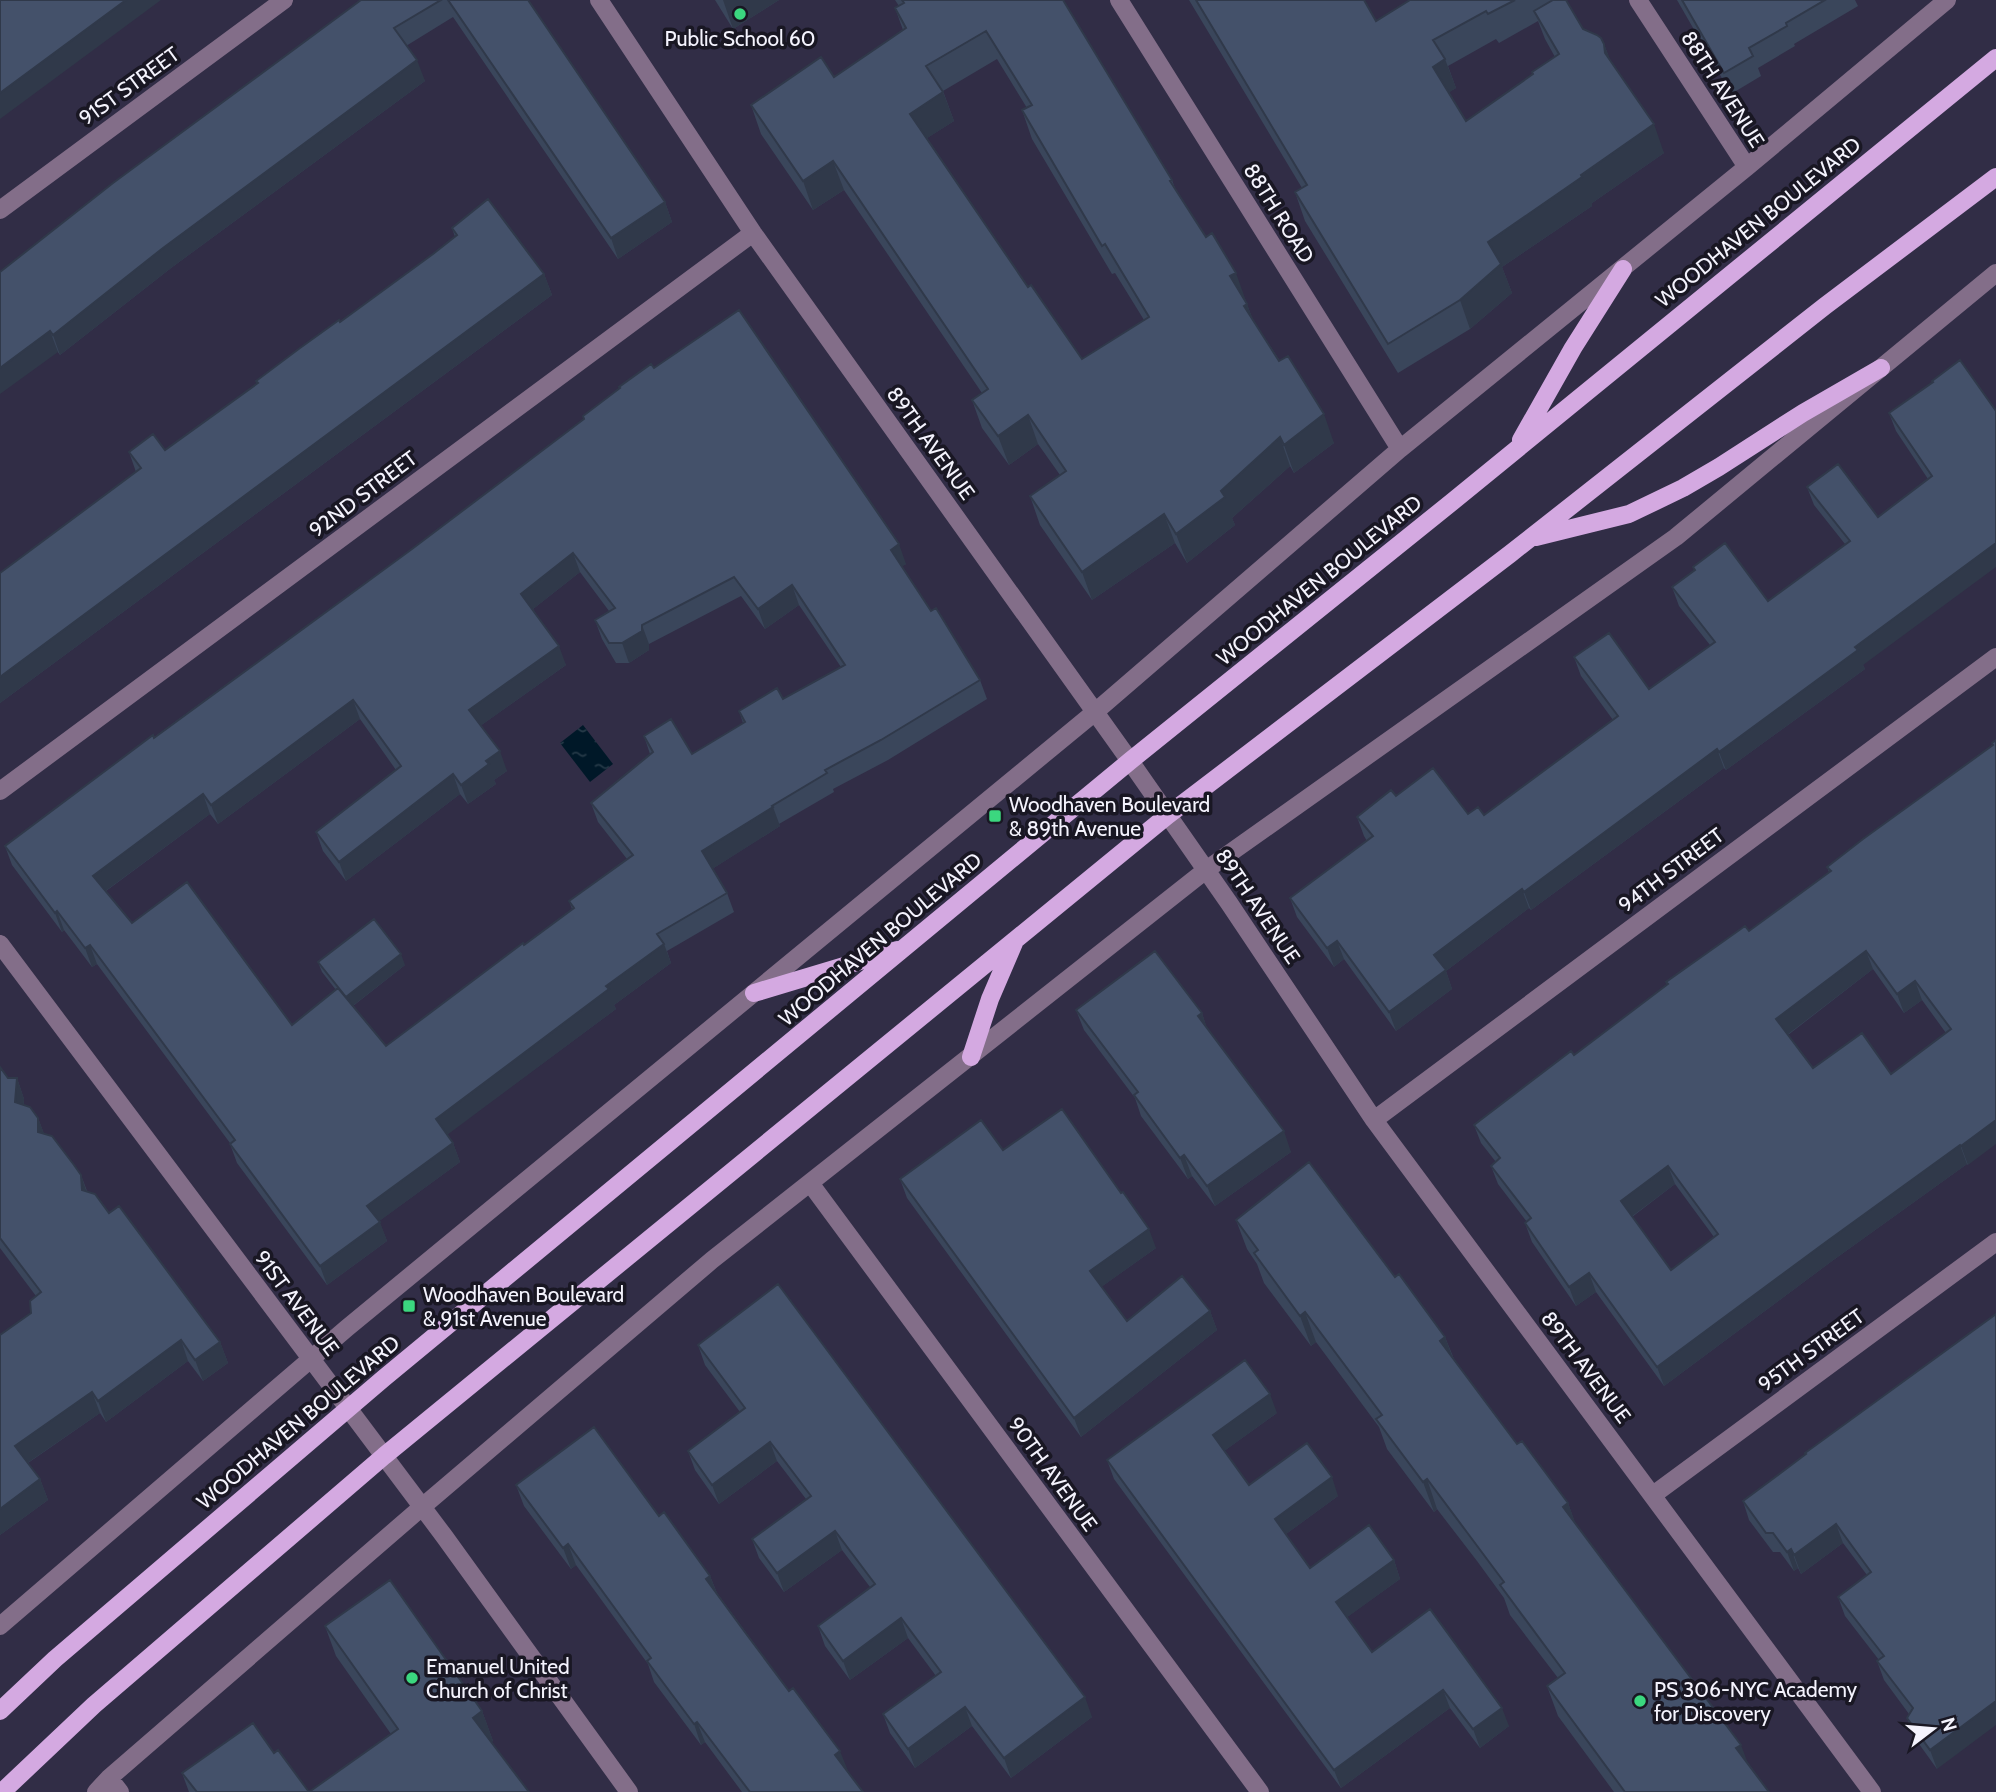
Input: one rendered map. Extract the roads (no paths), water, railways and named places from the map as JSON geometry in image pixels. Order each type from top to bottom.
[{"type":"main road","name":"WOODHAVEN BOULEVARD","points":[[0,1711],[55,1659],[348,1409],[904,948],[1130,761],[1996,58]]},
{"type":"main road","points":[[2,1792],[94,1705],[384,1456],[1168,815],[1529,539],[1825,306],[1996,177]]},
{"type":"main road","points":[[1516,449],[1573,348],[1623,269]]},
{"type":"main road","points":[[1529,539],[1640,509],[1719,467],[1881,368]]},
{"type":"main road","points":[[971,1058],[990,999],[1016,940]]},
{"type":"main road","points":[[754,993],[904,948]]},
{"type":"street","name":"91ST STREET","points":[[0,209],[284,0]]},
{"type":"street","name":"89TH AVENUE","points":[[599,0],[753,233],[1168,815],[1374,1120],[1872,1792]]},
{"type":"street","name":"88TH ROAD","points":[[1119,0],[1400,449]]},
{"type":"street","name":"88TH AVENUE","points":[[1638,0],[1748,167]]},
{"type":"street","name":"WOODHAVEN BOULEVARD","points":[[0,1626],[310,1359],[1095,712],[1400,449],[1748,167],[1947,0]]},
{"type":"street","name":"92ND STREET","points":[[0,792],[753,233]]},
{"type":"street","points":[[96,1792],[115,1785],[422,1507],[712,1261],[1206,870],[1676,537],[1996,272]]},
{"type":"street","name":"94TH STREET","points":[[1374,1120],[1996,657]]},
{"type":"street","name":"91ST AVENUE","points":[[0,944],[422,1507],[629,1792]]},
{"type":"street","name":"90TH AVENUE","points":[[810,1183],[1260,1792]]},
{"type":"street","name":"95TH STREET","points":[[1653,1495],[1996,1242]]},
{"type":"water","points":[[583,725],[613,764],[590,782],[560,743]]},
{"type":"place","name":"Public School 60","points":[[740,14]]},
{"type":"place","name":"Woodhaven Boulevard & 89th Avenue","points":[[995,816]]},
{"type":"place","name":"Woodhaven Boulevard & 91st Avenue","points":[[409,1306]]},
{"type":"place","name":"Emanuel United Church of Christ","points":[[412,1678]]},
{"type":"place","name":"PS 306-NYC Academy for Discovery","points":[[1640,1701]]}]
